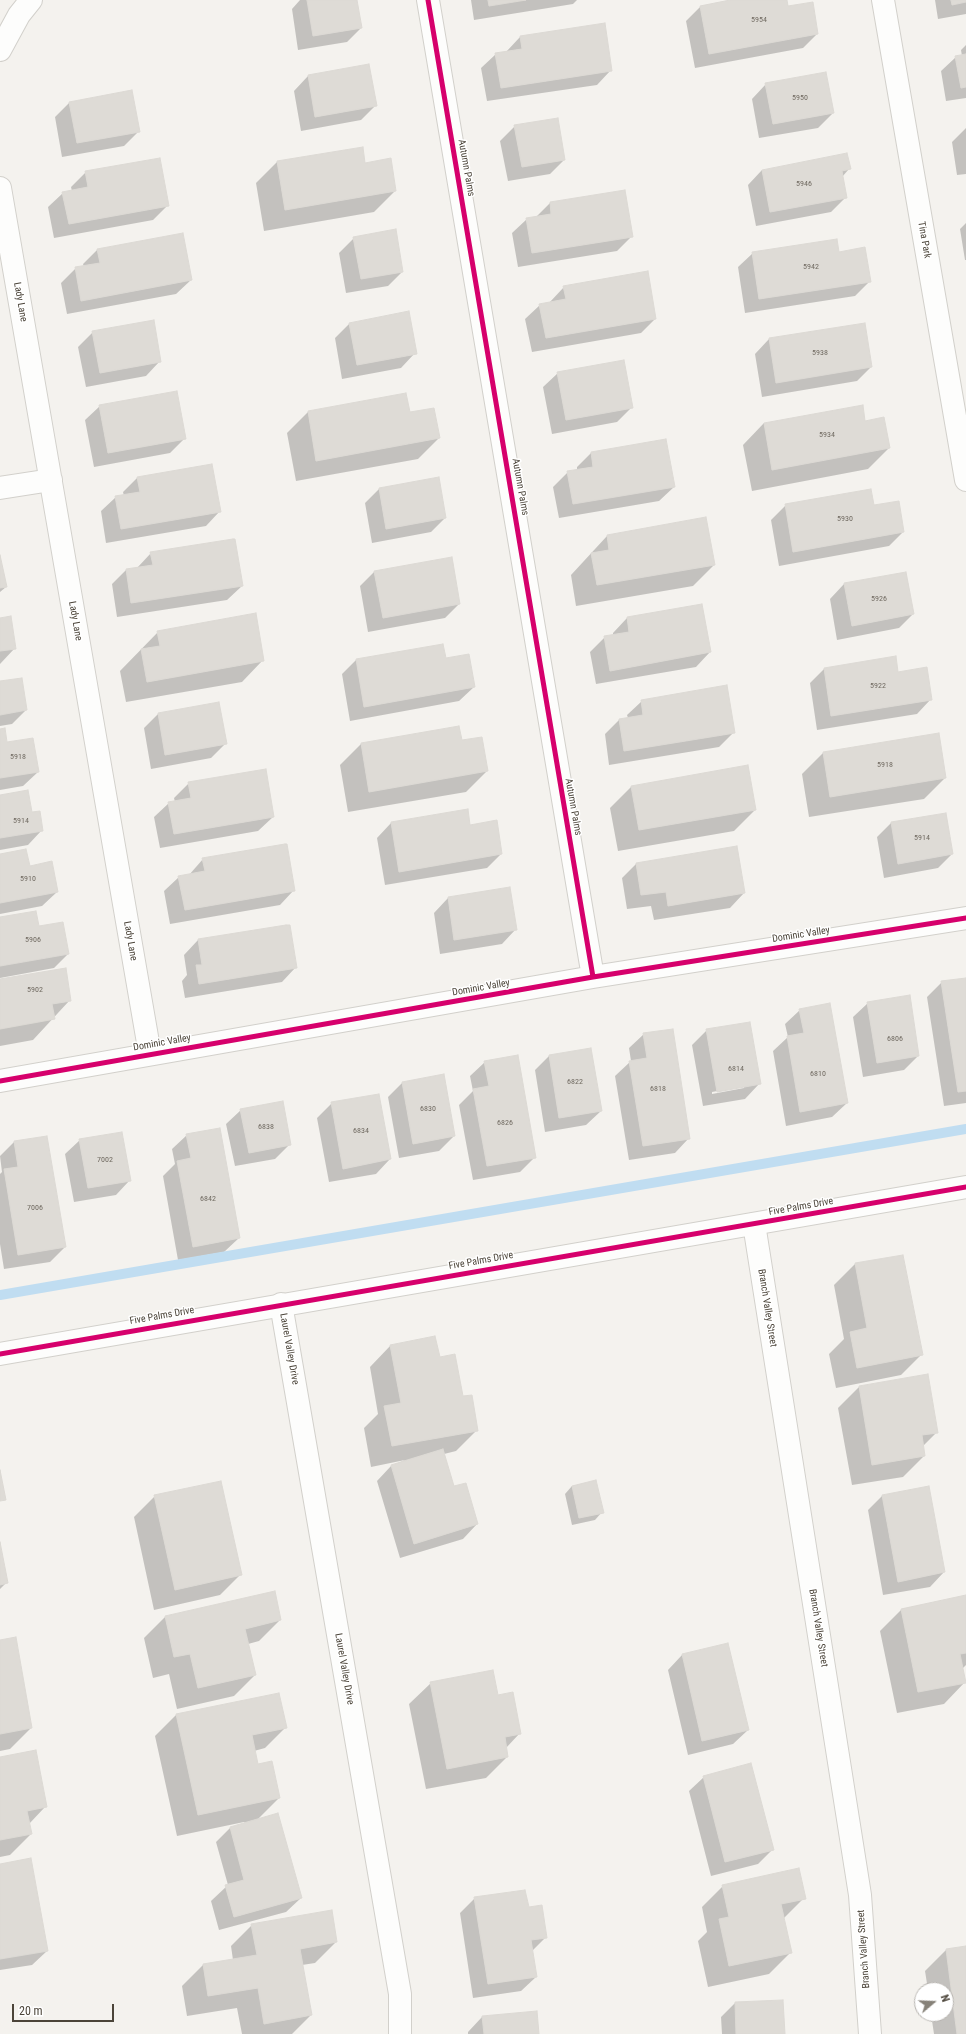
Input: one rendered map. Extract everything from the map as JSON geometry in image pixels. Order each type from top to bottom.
[{"type":"street","name":"Autumn Palms","points":[[428,0],[593,977]]},
{"type":"street","name":"Tina Park","points":[[883,0],[966,480]]},
{"type":"street","points":[[0,50],[25,7]]},
{"type":"street","name":"Lady Lane","points":[[0,188],[150,1054]]},
{"type":"street","points":[[0,488],[51,480]]},
{"type":"street","name":"Dominic Valley","points":[[0,1081],[593,977],[966,918]]},
{"type":"street","name":"Five Palms Drive","points":[[0,1354],[282,1304],[966,1187]]},
{"type":"street","name":"Branch Valley Street","points":[[754,1224],[860,1895],[870,2034]]},
{"type":"street","name":"Laurel Valley Drive","points":[[282,1304],[400,1994],[400,2034]]},
{"type":"building","points":[[307,0],[357,0],[362,28],[313,36]]},
{"type":"building","points":[[488,0],[526,0],[489,6]]},
{"type":"building","points":[[730,0],[787,0],[788,6],[813,2],[818,34],[709,54],[700,6]]},
{"type":"building","points":[[951,0],[966,0],[966,2],[952,5]]},
{"type":"building","points":[[605,23],[612,71],[501,88],[495,53],[522,49],[520,36]]},
{"type":"building","points":[[966,54],[966,87],[961,88],[955,56]]},
{"type":"building","points":[[369,64],[377,106],[315,117],[308,75]]},
{"type":"building","points":[[826,72],[834,113],[773,124],[765,83]]},
{"type":"building","points":[[132,90],[140,132],[77,143],[69,102]]},
{"type":"building","points":[[558,118],[565,160],[522,167],[514,125]]},
{"type":"building","points":[[363,147],[365,163],[391,158],[396,191],[285,210],[277,161]]},
{"type":"building","points":[[847,153],[851,169],[842,171],[847,198],[770,212],[762,170]]},
{"type":"building","points":[[160,158],[169,206],[69,224],[62,192],[88,187],[85,171]]},
{"type":"building","points":[[625,190],[633,237],[532,253],[526,218],[551,214],[550,202]]},
{"type":"building","points":[[396,229],[403,272],[361,279],[353,237]]},
{"type":"building","points":[[183,233],[192,280],[81,301],[75,267],[100,263],[97,249]]},
{"type":"building","points":[[837,239],[839,252],[865,247],[871,282],[759,299],[752,252]]},
{"type":"building","points":[[648,271],[656,319],[546,338],[539,304],[566,299],[563,286]]},
{"type":"building","points":[[409,311],[417,354],[357,365],[349,323]]},
{"type":"building","points":[[154,320],[161,362],[100,373],[92,331]]},
{"type":"building","points":[[865,323],[872,367],[776,383],[769,338]]},
{"type":"building","points":[[624,360],[633,408],[566,420],[557,372]]},
{"type":"building","points":[[177,391],[186,439],[108,453],[99,405]]},
{"type":"building","points":[[406,393],[410,412],[434,408],[440,438],[316,461],[308,411]]},
{"type":"building","points":[[863,405],[865,421],[884,417],[890,448],[772,470],[764,423]]},
{"type":"building","points":[[666,439],[675,487],[573,504],[567,471],[593,467],[591,452]]},
{"type":"building","points":[[212,464],[221,512],[121,529],[115,496],[140,492],[137,477]]},
{"type":"building","points":[[439,477],[446,518],[386,529],[379,488]]},
{"type":"building","points":[[871,489],[874,505],[899,501],[904,532],[793,552],[785,504]]},
{"type":"building","points":[[706,517],[715,565],[597,585],[591,553],[609,550],[607,535]]},
{"type":"building","points":[[235,539],[243,586],[131,603],[126,569],[153,565],[150,552]]},
{"type":"building","points":[[0,555],[7,587],[0,588]]},
{"type":"building","points":[[452,557],[460,604],[383,618],[374,571]]},
{"type":"building","points":[[906,572],[914,614],[852,626],[844,583]]},
{"type":"building","points":[[702,604],[711,652],[610,671],[604,636],[629,632],[627,617]]},
{"type":"building","points":[[256,613],[264,661],[147,682],[141,649],[160,646],[157,631]]},
{"type":"building","points":[[11,616],[16,649],[0,651],[0,618]]},
{"type":"building","points":[[443,644],[446,658],[469,654],[475,687],[364,707],[356,659]]},
{"type":"building","points":[[896,656],[898,672],[927,667],[932,700],[831,716],[824,668]]},
{"type":"building","points":[[22,678],[27,710],[0,715],[0,681]]},
{"type":"building","points":[[727,685],[735,733],[624,751],[619,719],[643,715],[641,700]]},
{"type":"building","points":[[219,702],[227,744],[165,755],[158,713]]},
{"type":"building","points":[[459,726],[462,740],[482,737],[488,771],[369,792],[361,743]]},
{"type":"building","points":[[5,728],[7,742],[33,738],[39,772],[0,778],[0,729]]},
{"type":"building","points":[[939,733],[946,778],[830,797],[823,752]]},
{"type":"building","points":[[748,765],[756,810],[639,830],[631,786]]},
{"type":"building","points":[[266,769],[274,817],[174,834],[168,802],[191,798],[188,782]]},
{"type":"building","points":[[28,790],[32,812],[40,811],[43,831],[0,838],[0,795]]},
{"type":"building","points":[[468,809],[470,825],[497,820],[502,854],[399,872],[391,822]]},
{"type":"building","points":[[946,813],[953,854],[898,864],[891,822]]},
{"type":"building","points":[[287,844],[295,891],[185,910],[178,876],[205,871],[202,858]]},
{"type":"building","points":[[737,846],[745,893],[668,906],[666,892],[641,895],[636,863]]},
{"type":"building","points":[[26,849],[30,866],[52,861],[58,892],[0,903],[0,854]]},
{"type":"building","points":[[510,887],[517,930],[454,940],[448,897]]},
{"type":"building","points":[[36,911],[39,926],[63,922],[69,954],[0,966],[0,917]]},
{"type":"building","points":[[290,925],[297,968],[199,984],[196,965],[202,965],[198,939]]},
{"type":"building","points":[[66,968],[71,1001],[52,1004],[55,1019],[0,1029],[0,979]]},
{"type":"building","points":[[966,978],[966,1091],[958,1092],[941,981]]},
{"type":"building","points":[[910,995],[919,1056],[877,1063],[867,1002]]},
{"type":"building","points":[[830,1003],[848,1103],[800,1112],[787,1036],[804,1033],[799,1009]]},
{"type":"building","points":[[750,1022],[761,1084],[717,1092],[706,1029]]},
{"type":"building","points":[[673,1029],[690,1139],[643,1146],[629,1061],[647,1058],[643,1033]]},
{"type":"building","points":[[591,1048],[602,1111],[559,1118],[549,1055]]},
{"type":"building","points":[[518,1055],[536,1158],[487,1166],[473,1089],[489,1086],[484,1061]]},
{"type":"building","points":[[444,1074],[455,1136],[413,1144],[402,1082]]},
{"type":"building","points":[[379,1094],[391,1159],[343,1169],[331,1102]]},
{"type":"building","points":[[283,1101],[291,1145],[249,1153],[240,1109]]},
{"type":"building","points":[[220,1128],[240,1238],[193,1247],[177,1161],[191,1158],[186,1134]]},
{"type":"building","points":[[122,1132],[131,1181],[88,1188],[79,1139]]},
{"type":"building","points":[[47,1136],[66,1247],[18,1255],[4,1169],[18,1167],[14,1141]]},
{"type":"building","points":[[903,1255],[923,1355],[857,1368],[850,1332],[867,1328],[855,1263]]},
{"type":"building","points":[[435,1336],[440,1357],[455,1354],[463,1396],[472,1395],[478,1431],[392,1446],[384,1406],[401,1403],[390,1345]]},
{"type":"building","points":[[928,1374],[938,1433],[922,1435],[925,1456],[872,1465],[859,1386]]},
{"type":"building","points":[[443,1449],[454,1486],[466,1483],[478,1524],[414,1544],[391,1465]]},
{"type":"building","points":[[0,1470],[6,1500],[0,1501]]},
{"type":"building","points":[[596,1480],[604,1513],[579,1518],[572,1486]]},
{"type":"building","points":[[221,1481],[242,1575],[175,1590],[154,1495]]},
{"type":"building","points":[[929,1486],[945,1572],[898,1582],[882,1495]]},
{"type":"building","points":[[0,1542],[8,1583],[0,1585]]},
{"type":"building","points":[[275,1591],[281,1620],[245,1629],[256,1675],[198,1688],[190,1654],[174,1657],[165,1616]]},
{"type":"building","points":[[966,1595],[966,1653],[960,1654],[966,1683],[918,1692],[901,1609]]},
{"type":"building","points":[[16,1637],[32,1728],[0,1734],[0,1640]]},
{"type":"building","points":[[728,1643],[749,1730],[702,1741],[682,1654]]},
{"type":"building","points":[[493,1670],[498,1695],[513,1692],[521,1734],[505,1737],[508,1757],[447,1769],[430,1682]]},
{"type":"building","points":[[279,1693],[287,1728],[252,1735],[258,1764],[272,1761],[280,1798],[198,1815],[176,1714]]},
{"type":"building","points":[[36,1750],[47,1807],[27,1811],[32,1834],[0,1840],[0,1757]]},
{"type":"building","points":[[751,1763],[774,1850],[725,1862],[703,1776]]},
{"type":"building","points":[[278,1813],[302,1898],[234,1917],[225,1885],[244,1880],[230,1827]]},
{"type":"building","points":[[31,1858],[48,1951],[0,1959],[0,1864]]},
{"type":"building","points":[[799,1868],[806,1899],[781,1904],[792,1953],[729,1966],[719,1919],[729,1917],[722,1885]]},
{"type":"building","points":[[525,1890],[529,1907],[542,1905],[547,1938],[531,1940],[537,1977],[488,1984],[474,1897]]},
{"type":"building","points":[[332,1910],[337,1942],[300,1949],[312,2015],[264,2024],[258,1988],[208,1996],[203,1964],[257,1955],[251,1924]]},
{"type":"building","points":[[966,1946],[966,2034],[957,2034],[954,2011],[954,1982],[950,1982],[946,1949]]},
{"type":"building","points":[[783,2000],[785,2034],[736,2034],[735,2002]]},
{"type":"building","points":[[537,2011],[539,2034],[484,2034],[482,2016]]},
{"type":"waterway","points":[[0,1295],[966,1129]]},
{"type":"cycle path","points":[[428,0],[593,977]]},
{"type":"cycle path","points":[[0,1081],[593,977],[966,918]]},
{"type":"cycle path","points":[[0,1354],[966,1187]]}]
